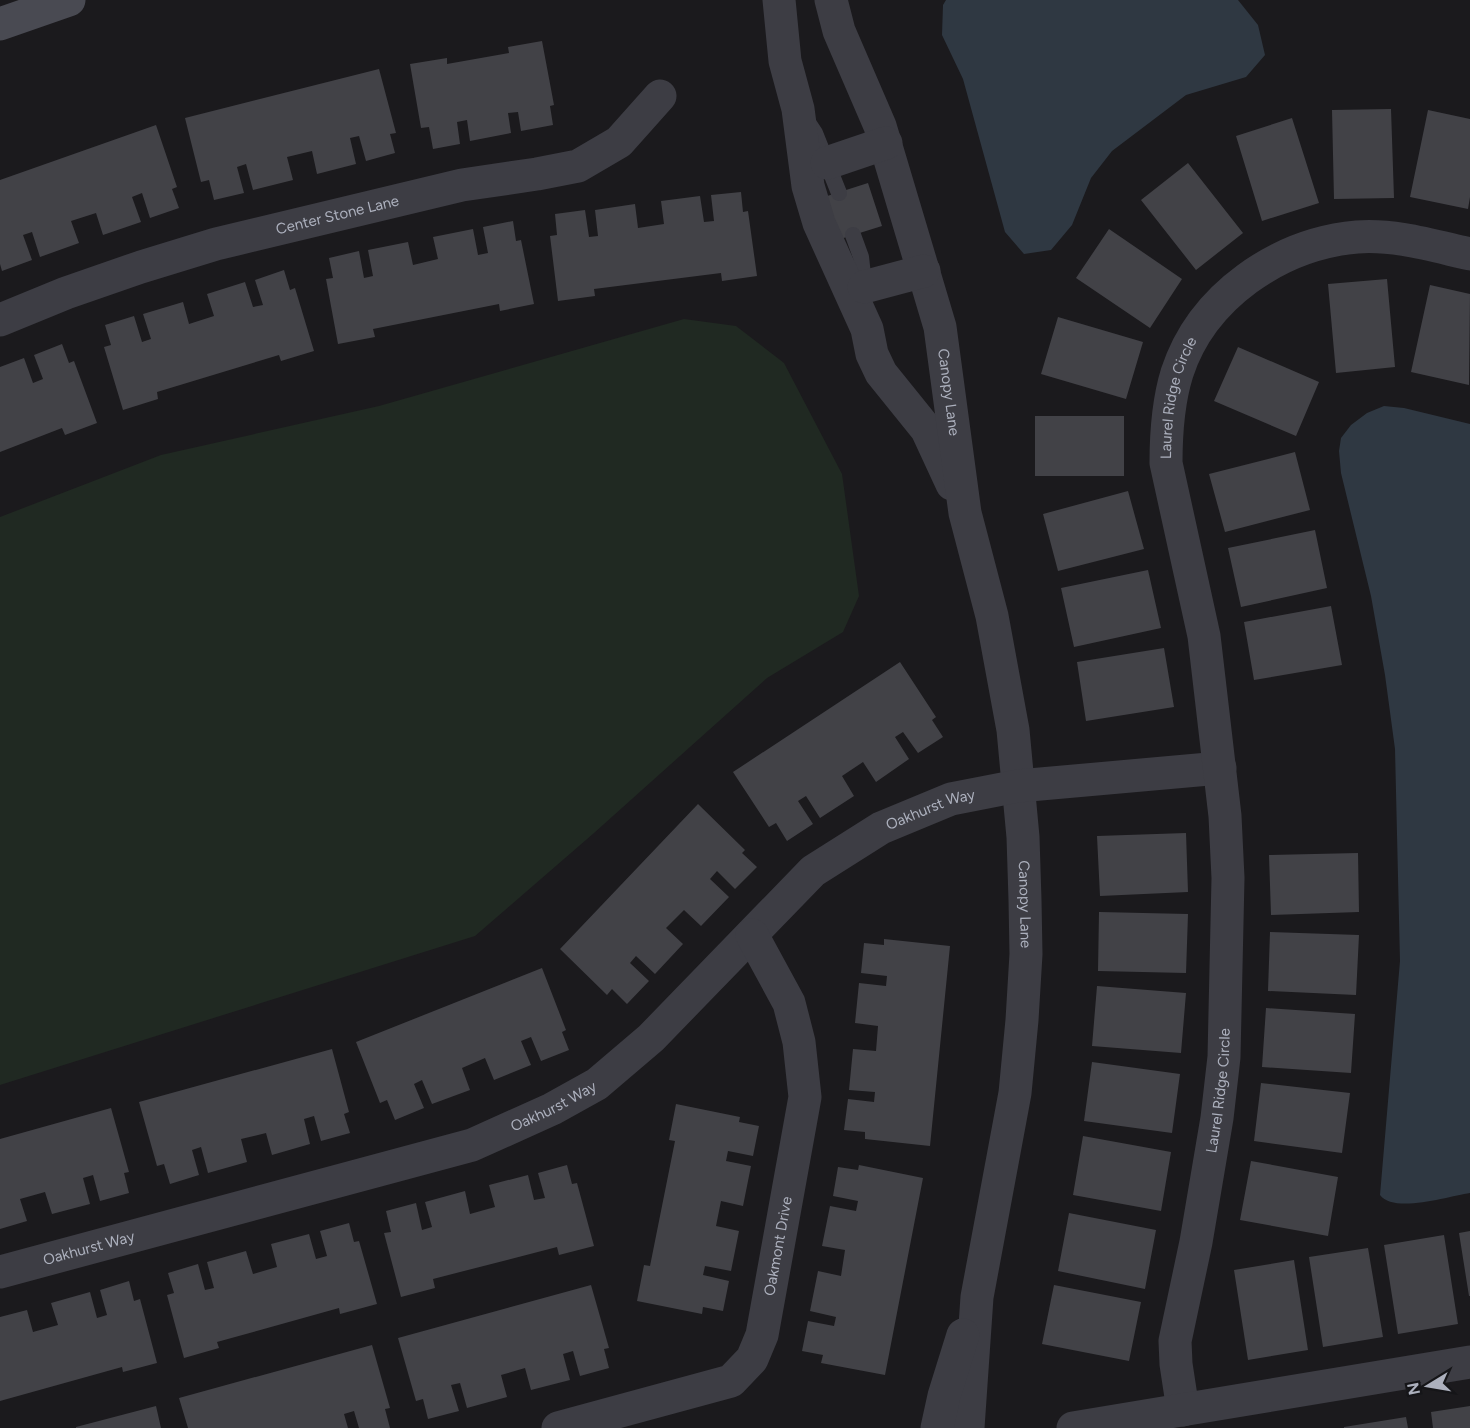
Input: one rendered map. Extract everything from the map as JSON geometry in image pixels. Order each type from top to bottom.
[{"type":"street","points":[[0,24],[69,0]]},
{"type":"street","name":"Canopy Lane","points":[[779,0],[785,61],[798,109],[808,186],[819,224],[867,329],[872,354],[881,373],[927,430],[965,513]]},
{"type":"street","name":"Canopy Lane","points":[[831,0],[839,31],[886,143],[940,327],[965,513],[1002,663],[1013,730],[1025,900],[1026,954],[1022,1020],[1015,1093],[977,1297],[968,1428]]},
{"type":"street","name":"Center Stone Lane","points":[[0,320],[98,282],[216,244],[462,185],[578,166],[619,142],[660,96]]},
{"type":"street","name":"Canopy Lane","points":[[833,178],[886,143]]},
{"type":"street","name":"Laurel Ridge Circle","points":[[1183,1410],[1175,1341],[1217,1118],[1224,1057],[1228,878],[1226,816],[1204,636],[1166,463],[1169,409],[1178,372],[1191,342],[1206,319],[1225,297],[1246,279],[1275,261],[1334,241],[1368,238],[1407,241],[1470,254]]},
{"type":"street","points":[[864,287],[924,272]]},
{"type":"street","points":[[1018,786],[1220,768]]},
{"type":"street","name":"Oakhurst Way","points":[[0,1272],[472,1144],[552,1109],[597,1083],[651,1038],[813,871],[881,828],[951,799],[1018,786]]},
{"type":"street","name":"Oakmont Drive","points":[[558,1428],[731,1381],[752,1359],[762,1335],[805,1097],[799,1042],[789,1003],[752,935]]},
{"type":"street","name":"Canopy Lane","points":[[937,1428],[958,1348],[977,1297]]},
{"type":"street","points":[[1073,1428],[1470,1362]]},
{"type":"lane","name":"Canopy Lane","points":[[798,109],[815,133],[833,178]]},
{"type":"lane","name":"Canopy Lane","points":[[853,235],[861,257],[867,329]]},
{"type":"shaded area","points":[[946,0],[1238,0],[1258,25],[1265,55],[1246,77],[1186,95],[1112,151],[1091,178],[1072,225],[1051,250],[1024,254],[1005,232],[963,79],[942,35],[943,5]]},
{"type":"shaded area","points":[[684,319],[736,326],[784,363],[842,474],[859,596],[843,632],[767,678],[475,936],[0,1085],[0,517],[161,455],[379,406]]},
{"type":"shaded area","points":[[1384,406],[1404,408],[1470,424],[1470,1193],[1409,1204],[1387,1200],[1380,1195],[1400,961],[1395,749],[1371,596],[1341,473],[1339,451],[1341,438],[1351,425],[1367,413]]},
{"type":"building","points":[[542,41],[554,105],[550,106],[553,125],[521,131],[518,112],[508,113],[511,133],[470,141],[467,120],[457,122],[460,144],[433,149],[429,127],[421,128],[410,64],[447,58],[447,64],[509,53],[508,47]]},
{"type":"building","points":[[379,69],[396,133],[390,134],[395,153],[366,161],[359,136],[350,138],[356,164],[317,174],[312,151],[287,157],[293,180],[253,190],[246,164],[237,167],[244,193],[214,200],[209,180],[201,182],[185,118]]},
{"type":"building","points":[[1391,109],[1394,198],[1334,199],[1332,110]]},
{"type":"building","points":[[1428,110],[1470,119],[1468,209],[1410,197]]},
{"type":"building","points":[[1292,118],[1319,203],[1262,221],[1236,136]]},
{"type":"building","points":[[156,125],[177,187],[172,189],[179,208],[150,218],[142,193],[132,197],[141,222],[103,235],[96,213],[71,221],[79,243],[40,257],[32,232],[23,235],[32,260],[2,271],[0,264],[0,180]]},
{"type":"building","points":[[1188,163],[1243,233],[1196,270],[1141,200]]},
{"type":"building","points":[[868,183],[882,226],[834,241],[821,198]]},
{"type":"building","points":[[741,192],[743,212],[748,211],[757,276],[722,281],[721,273],[594,289],[595,296],[558,301],[550,236],[557,235],[555,214],[585,210],[589,237],[598,236],[595,210],[635,204],[638,228],[664,224],[661,201],[700,196],[704,222],[714,221],[711,195]]},
{"type":"building","points":[[513,221],[516,241],[521,240],[534,304],[500,311],[499,304],[373,329],[375,337],[338,344],[326,279],[333,278],[329,258],[359,251],[364,278],[373,276],[368,250],[408,242],[413,265],[438,259],[433,237],[473,229],[478,255],[488,253],[483,227]]},
{"type":"building","points":[[1109,229],[1182,279],[1150,328],[1076,278]]},
{"type":"building","points":[[284,270],[290,290],[295,288],[314,351],[281,361],[279,355],[157,392],[158,399],[123,410],[104,347],[111,345],[105,325],[134,316],[142,342],[151,339],[143,314],[183,302],[189,324],[214,316],[207,294],[245,282],[253,307],[263,305],[255,280]]},
{"type":"building","points":[[1387,279],[1395,367],[1336,373],[1328,284]]},
{"type":"building","points":[[1430,285],[1470,294],[1469,385],[1411,372]]},
{"type":"building","points":[[1058,317],[1143,342],[1126,399],[1041,374]]},
{"type":"building","points":[[62,344],[69,363],[74,361],[97,423],[65,435],[62,428],[0,452],[0,367],[24,358],[33,383],[43,379],[34,355]]},
{"type":"building","points":[[1238,347],[1319,382],[1296,436],[1214,401]]},
{"type":"building","points":[[1035,416],[1124,416],[1124,476],[1035,476]]},
{"type":"building","points":[[1295,452],[1310,510],[1225,532],[1209,474]]},
{"type":"building","points":[[1128,491],[1144,549],[1058,571],[1043,514]]},
{"type":"building","points":[[1315,530],[1327,588],[1241,607],[1228,548]]},
{"type":"building","points":[[1148,570],[1161,628],[1074,647],[1061,588]]},
{"type":"building","points":[[1331,606],[1342,665],[1254,680],[1244,622]]},
{"type":"building","points":[[1164,648],[1174,707],[1086,721],[1077,662]]},
{"type":"building","points":[[900,662],[936,717],[932,720],[943,737],[918,753],[903,732],[895,737],[909,759],[876,782],[863,762],[842,776],[854,796],[820,818],[806,796],[798,801],[813,824],[787,841],[776,823],[769,827],[733,772]]},
{"type":"building","points":[[698,804],[745,850],[742,853],[757,867],[735,889],[717,871],[710,879],[729,897],[701,926],[684,910],[666,928],[683,944],[655,974],[636,956],[630,963],[649,981],[627,1004],[612,989],[607,995],[560,949]]},
{"type":"building","points":[[1186,833],[1188,892],[1100,896],[1097,836]]},
{"type":"building","points":[[1358,853],[1359,912],[1271,915],[1269,855]]},
{"type":"building","points":[[1099,912],[1188,914],[1186,973],[1098,971]]},
{"type":"building","points":[[1270,932],[1359,935],[1356,995],[1268,991]]},
{"type":"building","points":[[884,939],[950,946],[930,1146],[865,1139],[865,1132],[844,1130],[848,1099],[874,1102],[875,1092],[849,1090],[853,1049],[876,1051],[878,1026],[855,1023],[859,983],[886,986],[887,976],[861,973],[864,943],[884,945]]},
{"type":"building","points":[[542,968],[566,1030],[562,1032],[569,1050],[541,1061],[531,1037],[521,1041],[531,1065],[494,1080],[485,1058],[462,1068],[470,1090],[432,1104],[422,1080],[414,1084],[424,1108],[395,1120],[387,1100],[380,1103],[356,1042]]},
{"type":"building","points":[[1097,986],[1186,993],[1181,1053],[1092,1046]]},
{"type":"building","points":[[1266,1008],[1355,1014],[1351,1073],[1262,1067]]},
{"type":"building","points":[[332,1049],[349,1112],[344,1114],[350,1133],[321,1141],[314,1116],[304,1119],[310,1144],[272,1155],[266,1133],[241,1139],[247,1162],[208,1173],[201,1147],[192,1150],[199,1175],[170,1184],[164,1164],[157,1166],[139,1102]]},
{"type":"building","points":[[1092,1062],[1180,1074],[1172,1133],[1084,1121]]},
{"type":"building","points":[[1261,1083],[1350,1093],[1342,1153],[1254,1141]]},
{"type":"building","points":[[676,1104],[740,1117],[739,1122],[759,1126],[753,1156],[728,1151],[726,1161],[751,1166],[743,1206],[721,1201],[716,1226],[739,1231],[731,1271],[705,1266],[703,1275],[729,1281],[723,1311],[703,1307],[702,1314],[637,1301],[644,1265],[650,1266],[675,1141],[669,1140]]},
{"type":"building","points":[[111,1108],[129,1172],[124,1173],[129,1193],[100,1201],[93,1175],[83,1178],[90,1204],[52,1214],[45,1192],[20,1199],[27,1221],[0,1229],[0,1139]]},
{"type":"building","points":[[1083,1136],[1171,1152],[1161,1211],[1073,1195]]},
{"type":"building","points":[[1251,1161],[1338,1177],[1328,1236],[1240,1220]]},
{"type":"building","points":[[567,1165],[572,1184],[577,1183],[594,1246],[559,1255],[557,1247],[433,1279],[435,1288],[401,1297],[384,1233],[391,1232],[386,1211],[416,1203],[422,1230],[432,1227],[425,1202],[465,1191],[470,1214],[495,1207],[489,1185],[528,1175],[534,1200],[545,1198],[538,1173]]},
{"type":"building","points":[[859,1165],[923,1178],[885,1375],[821,1363],[823,1355],[802,1351],[808,1321],[834,1326],[836,1317],[810,1311],[818,1271],[841,1276],[845,1250],[822,1246],[830,1206],[856,1211],[858,1201],[833,1196],[838,1167],[858,1170]]},
{"type":"building","points":[[1069,1213],[1156,1230],[1145,1289],[1058,1271]]},
{"type":"building","points":[[349,1223],[354,1242],[359,1241],[377,1304],[340,1314],[339,1308],[217,1342],[219,1348],[184,1358],[167,1295],[174,1293],[168,1273],[198,1264],[205,1290],[214,1288],[207,1262],[246,1251],[253,1274],[277,1267],[271,1244],[309,1234],[316,1259],[327,1256],[320,1231]]},
{"type":"building","points":[[1470,1231],[1470,1296],[1469,1296],[1459,1233]]},
{"type":"building","points":[[1444,1235],[1458,1324],[1398,1334],[1384,1245]]},
{"type":"building","points":[[1368,1248],[1383,1337],[1323,1347],[1309,1257]]},
{"type":"building","points":[[1294,1260],[1308,1350],[1248,1360],[1234,1270]]},
{"type":"building","points":[[129,1281],[134,1301],[140,1299],[157,1363],[123,1372],[122,1367],[0,1401],[0,1317],[27,1310],[33,1332],[58,1325],[51,1303],[90,1292],[97,1318],[107,1315],[100,1290]]},
{"type":"building","points":[[591,1285],[609,1348],[604,1349],[609,1368],[580,1376],[573,1351],[563,1354],[570,1380],[531,1390],[525,1368],[501,1375],[507,1397],[467,1408],[460,1383],[451,1385],[459,1411],[428,1419],[423,1399],[416,1401],[398,1338]]},
{"type":"building","points":[[1054,1285],[1141,1302],[1129,1361],[1042,1344]]},
{"type":"building","points":[[372,1345],[390,1408],[385,1409],[390,1428],[359,1428],[354,1411],[344,1414],[348,1428],[188,1428],[179,1398]]},
{"type":"building","points":[[156,1406],[161,1428],[76,1428],[76,1427]]},
{"type":"building","points":[[1470,1406],[1470,1428],[1433,1428],[1431,1412]]},
{"type":"building","points":[[1406,1417],[1408,1428],[1344,1428],[1344,1427]]}]
